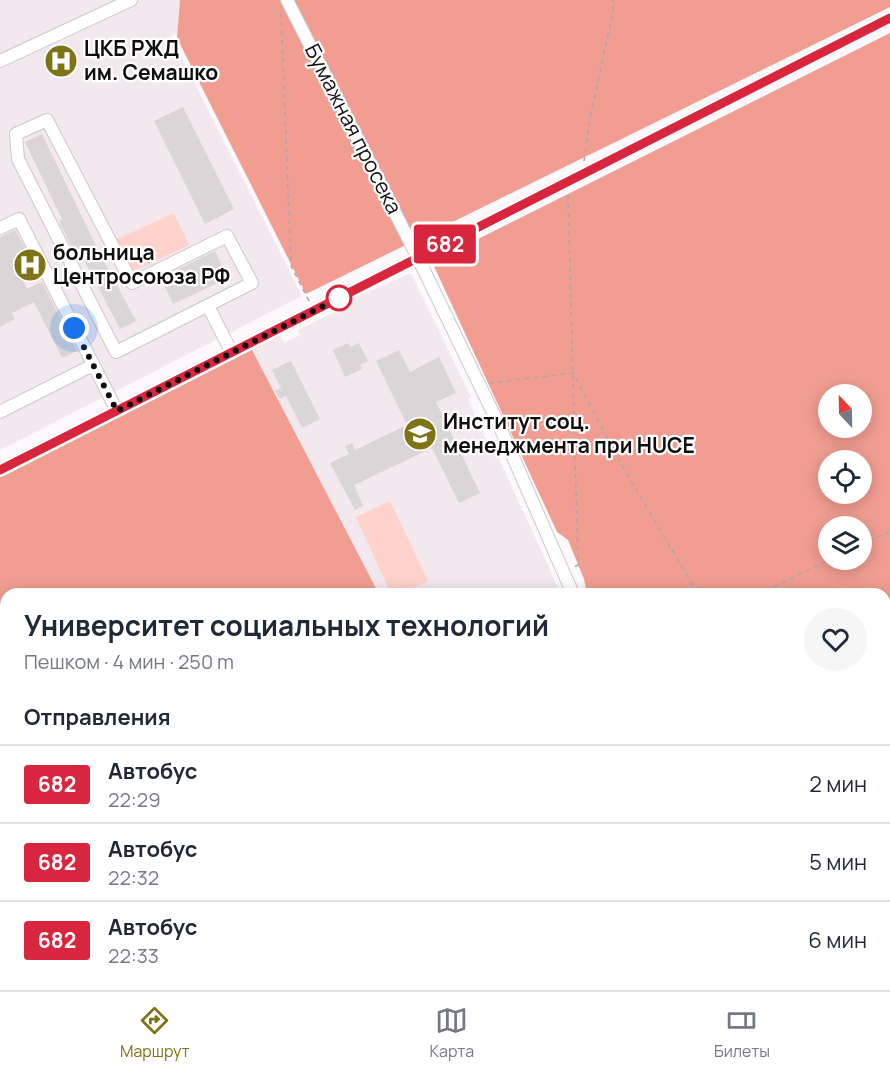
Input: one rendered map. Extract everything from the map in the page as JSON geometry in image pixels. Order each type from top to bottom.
[{"type":"street","points":[[0,61],[131,0]]},
{"type":"street","name":"Бумажная просека","points":[[287,0],[480,384],[570,588]]},
{"type":"street","points":[[0,470],[890,18]]},
{"type":"street","points":[[48,120],[132,283],[227,236],[252,283],[208,306],[116,352],[18,159],[16,134],[48,120]]},
{"type":"street","points":[[0,228],[19,219],[117,411]]},
{"type":"street","points":[[208,306],[232,353]]},
{"type":"street","points":[[0,412],[93,365]]},
{"type":"path","points":[[583,174],[591,113],[613,12],[613,0]]},
{"type":"path","points":[[281,14],[291,266],[314,311]]},
{"type":"path","points":[[563,571],[578,565],[568,195]]},
{"type":"path","points":[[480,384],[573,373]]},
{"type":"path","points":[[573,373],[627,474],[694,588]]},
{"type":"path","points":[[872,540],[890,531]]},
{"type":"path","points":[[770,588],[818,566]]},
{"type":"shaded area","points":[[0,0],[243,0],[171,36],[302,296],[0,450]]},
{"type":"shaded area","points":[[180,0],[890,0],[890,7],[306,294],[177,38]]},
{"type":"shaded area","points":[[890,33],[890,588],[586,588],[568,540],[557,532],[432,262]]},
{"type":"shaded area","points":[[174,213],[189,245],[130,273],[115,240]]},
{"type":"shaded area","points":[[411,273],[471,397],[468,399],[489,447],[495,450],[558,588],[376,588],[250,346],[279,333],[284,343],[300,335],[298,330],[335,312],[338,313],[352,307],[350,300]]},
{"type":"shaded area","points":[[250,346],[376,588],[0,588],[0,474]]},
{"type":"shaded area","points":[[390,501],[428,581],[413,588],[388,588],[356,517]]},
{"type":"building","points":[[183,107],[234,209],[205,224],[154,121]]},
{"type":"building","points":[[42,134],[100,254],[136,321],[120,329],[80,252],[75,254],[59,221],[62,219],[25,142]]},
{"type":"building","points":[[15,230],[27,252],[13,259],[27,289],[42,282],[77,351],[62,358],[34,302],[12,313],[15,319],[0,327],[0,237]]},
{"type":"building","points":[[215,251],[228,278],[173,304],[161,278]]},
{"type":"building","points":[[349,343],[350,347],[359,343],[368,361],[360,365],[362,369],[345,377],[333,350]]},
{"type":"building","name":"Институт соц. менеджмента при HUCE","points":[[399,350],[410,372],[439,357],[456,393],[436,402],[480,493],[459,503],[432,448],[354,485],[363,506],[355,510],[330,463],[349,454],[345,446],[352,443],[355,450],[407,425],[376,361]]},
{"type":"building","points":[[291,361],[320,419],[302,428],[286,396],[280,399],[275,391],[281,388],[272,370]]},
{"type":"bus line","name":"682","points":[[0,470],[890,18]]},
{"type":"place","name":"ЦКБ РЖД им. Семашко","points":[[61,61]]},
{"type":"place","name":"больница Центросоюза РФ","points":[[30,265]]},
{"type":"place","name":"Институт соц. менеджмента при HUCE","points":[[420,434]]},
{"type":"route","points":[[74,328],[117,411],[339,298]]}]
